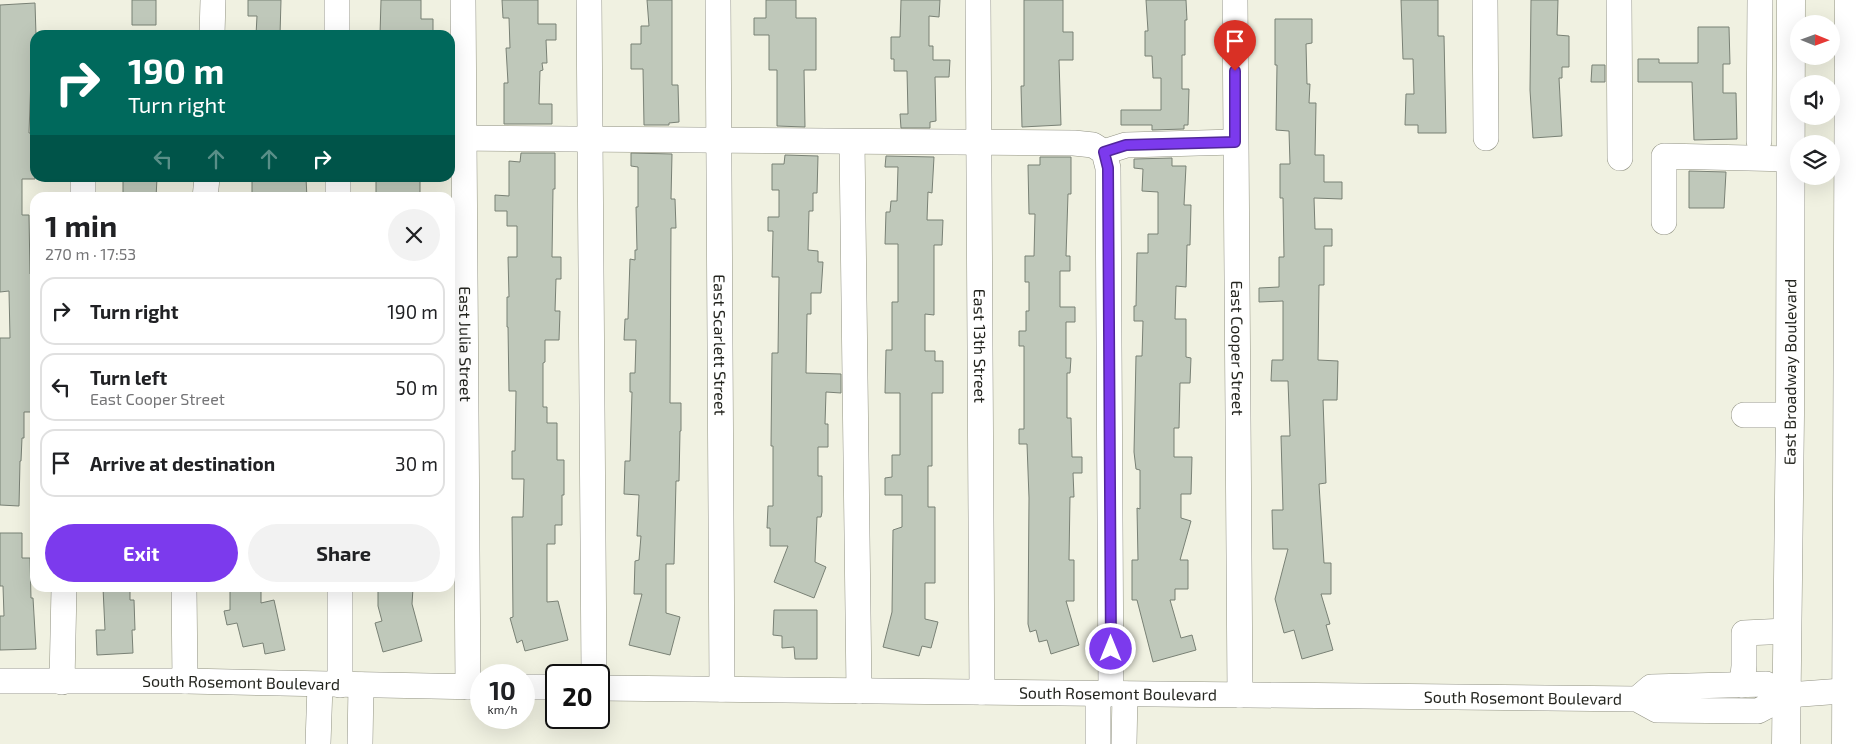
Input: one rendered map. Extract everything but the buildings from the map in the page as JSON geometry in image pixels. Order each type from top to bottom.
[{"type":"main road","name":"East Broadway Boulevard","points":[[1791,0],[1792,135]]},
{"type":"main road","points":[[1846,744],[1852,690],[1853,82],[1849,0]]},
{"type":"main road","name":"East Broadway Boulevard","points":[[1786,744],[1792,185]]},
{"type":"street","points":[[212,30],[213,0]]},
{"type":"street","points":[[337,0],[337,30]]},
{"type":"street","name":"East Julia Street","points":[[463,0],[457,138],[474,664]]},
{"type":"street","points":[[589,0],[594,664]]},
{"type":"street","name":"East Scarlett Street","points":[[718,0],[722,689]]},
{"type":"street","name":"East 13th Street","points":[[978,0],[982,692]]},
{"type":"street","name":"East Cooper Street","points":[[1235,0],[1240,696]]},
{"type":"street","points":[[1485,0],[1486,138]]},
{"type":"street","points":[[1619,0],[1620,158]]},
{"type":"street","points":[[1759,141],[1760,0]]},
{"type":"street","points":[[457,138],[1074,143],[1093,145],[1104,152],[1108,168],[1111,694],[1124,744]]},
{"type":"street","points":[[852,142],[858,691]]},
{"type":"street","points":[[1104,152],[1126,145],[1235,142]]},
{"type":"street","points":[[1664,222],[1664,156],[1790,159]]},
{"type":"street","points":[[1744,415],[1790,415]]},
{"type":"street","points":[[62,682],[64,592]]},
{"type":"street","points":[[184,592],[185,681]]},
{"type":"street","points":[[340,592],[340,685],[360,744]]},
{"type":"street","points":[[1742,684],[1744,633],[1788,631]]},
{"type":"street","name":"South Rosemont Boulevard","points":[[0,681],[185,681],[470,687]]},
{"type":"street","name":"South Rosemont Boulevard","points":[[1637,699],[1651,687],[1742,684],[1766,684],[1788,695]]},
{"type":"street","points":[[318,744],[340,685]]},
{"type":"street","name":"South Rosemont Boulevard","points":[[610,688],[1637,699],[1657,710],[1758,711],[1788,695]]},
{"type":"street","points":[[1788,695],[1852,690]]},
{"type":"street","points":[[1098,744],[1111,694]]},
{"type":"route","points":[[1111,649],[1108,168],[1104,152],[1126,145],[1235,142],[1235,71]]}]
